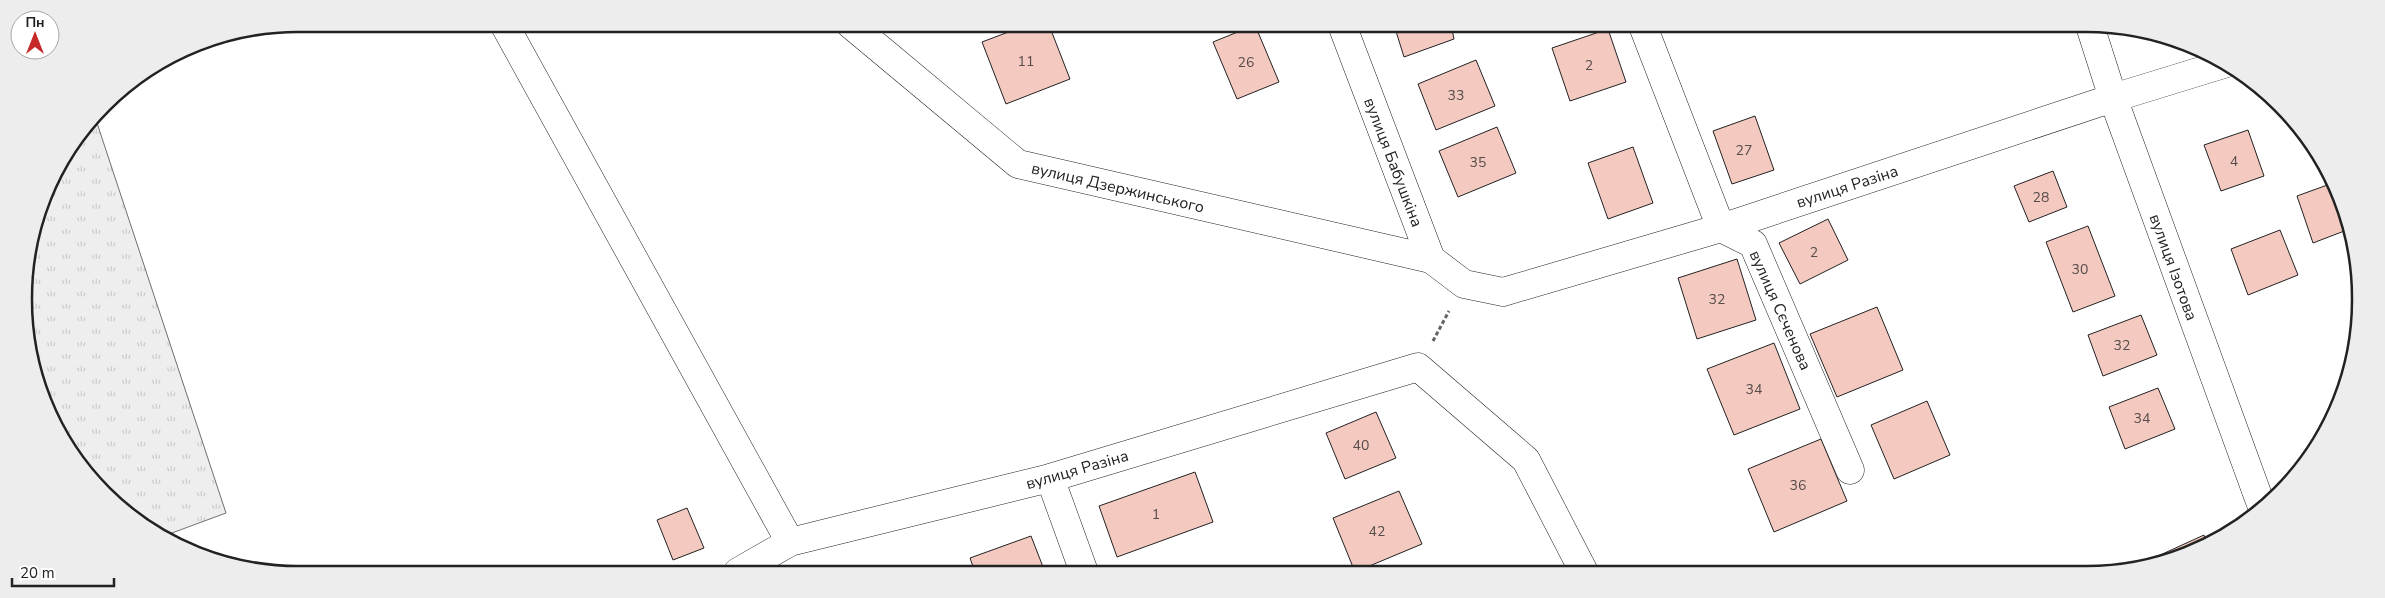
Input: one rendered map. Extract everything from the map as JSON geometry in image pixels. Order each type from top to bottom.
[{"type":"street","points":[[508,32],[790,542]]},
{"type":"street","name":"вулиця Дзержинського","points":[[860,32],[1018,164],[1431,259]]},
{"type":"street","name":"вулиця Бабушкіна","points":[[1345,32],[1431,259]]},
{"type":"street","points":[[1645,32],[1721,228]]},
{"type":"street","name":"вулиця Ізотова","points":[[2092,32],[2113,98],[2260,501]]},
{"type":"street","name":"вулиця Разіна","points":[[1464,284],[1503,292],[1721,228],[2113,98],[2217,67]]},
{"type":"street","name":"вулиця Сєченова","points":[[1721,228],[1753,244],[1850,470]]},
{"type":"street","points":[[1431,259],[1464,284]]},
{"type":"street","points":[[1418,367],[1526,460],[1581,566]]},
{"type":"street","name":"вулиця Разіна","points":[[748,566],[790,542],[1050,478],[1418,367]]},
{"type":"street","points":[[1050,478],[1082,566]]},
{"type":"path","points":[[1418,367],[1464,284]]},
{"type":"green space","points":[[98,125],[226,513],[172,533],[151,521],[123,499],[99,475],[77,447],[60,417],[47,385],[38,351],[33,316],[33,282],[38,247],[47,213],[60,181],[77,151]]},
{"type":"building","points":[[1008,32],[1052,32],[1070,79],[1006,104],[982,42]]},
{"type":"building","points":[[1238,32],[1258,32],[1279,82],[1237,99],[1213,42]]},
{"type":"building","points":[[1396,32],[1452,32],[1454,39],[1404,57]]},
{"type":"building","points":[[1599,32],[1609,32],[1626,82],[1570,101],[1552,48]]},
{"type":"building","points":[[1476,60],[1495,106],[1436,130],[1418,84]]},
{"type":"building","points":[[1755,116],[1774,170],[1732,184],[1713,131]]},
{"type":"building","points":[[1497,127],[1516,173],[1458,197],[1439,151]]},
{"type":"building","points":[[2248,130],[2264,176],[2221,191],[2204,145]]},
{"type":"building","points":[[1633,147],[1653,203],[1608,219],[1588,163]]},
{"type":"building","points":[[2053,171],[2067,207],[2029,222],[2014,186]]},
{"type":"building","points":[[2327,185],[2343,231],[2313,243],[2297,196]]},
{"type":"building","points":[[1828,219],[1848,260],[1800,284],[1779,243]]},
{"type":"building","points":[[2088,226],[2115,296],[2073,312],[2046,242]]},
{"type":"building","points":[[2280,230],[2298,275],[2248,295],[2231,249]]},
{"type":"building","points":[[1737,259],[1756,320],[1697,339],[1678,278]]},
{"type":"building","points":[[1877,307],[1903,370],[1837,397],[1810,334]]},
{"type":"building","points":[[2141,315],[2157,355],[2103,376],[2088,335]]},
{"type":"building","points":[[1774,343],[1800,409],[1734,435],[1707,369]]},
{"type":"building","points":[[2158,388],[2175,429],[2125,449],[2109,407]]},
{"type":"building","points":[[1927,401],[1950,455],[1894,479],[1871,425]]},
{"type":"building","points":[[1376,412],[1396,458],[1345,479],[1326,433]]},
{"type":"building","points":[[1821,439],[1847,501],[1774,532],[1748,469]]},
{"type":"building","points":[[1195,472],[1213,522],[1117,557],[1099,506]]},
{"type":"building","points":[[1399,491],[1422,544],[1369,566],[1353,566],[1333,518]]},
{"type":"building","points":[[687,508],[704,548],[673,560],[657,520]]},
{"type":"building","points":[[2204,535],[2204,538],[2163,554]]},
{"type":"building","points":[[1031,536],[1043,566],[973,566],[970,558]]}]
